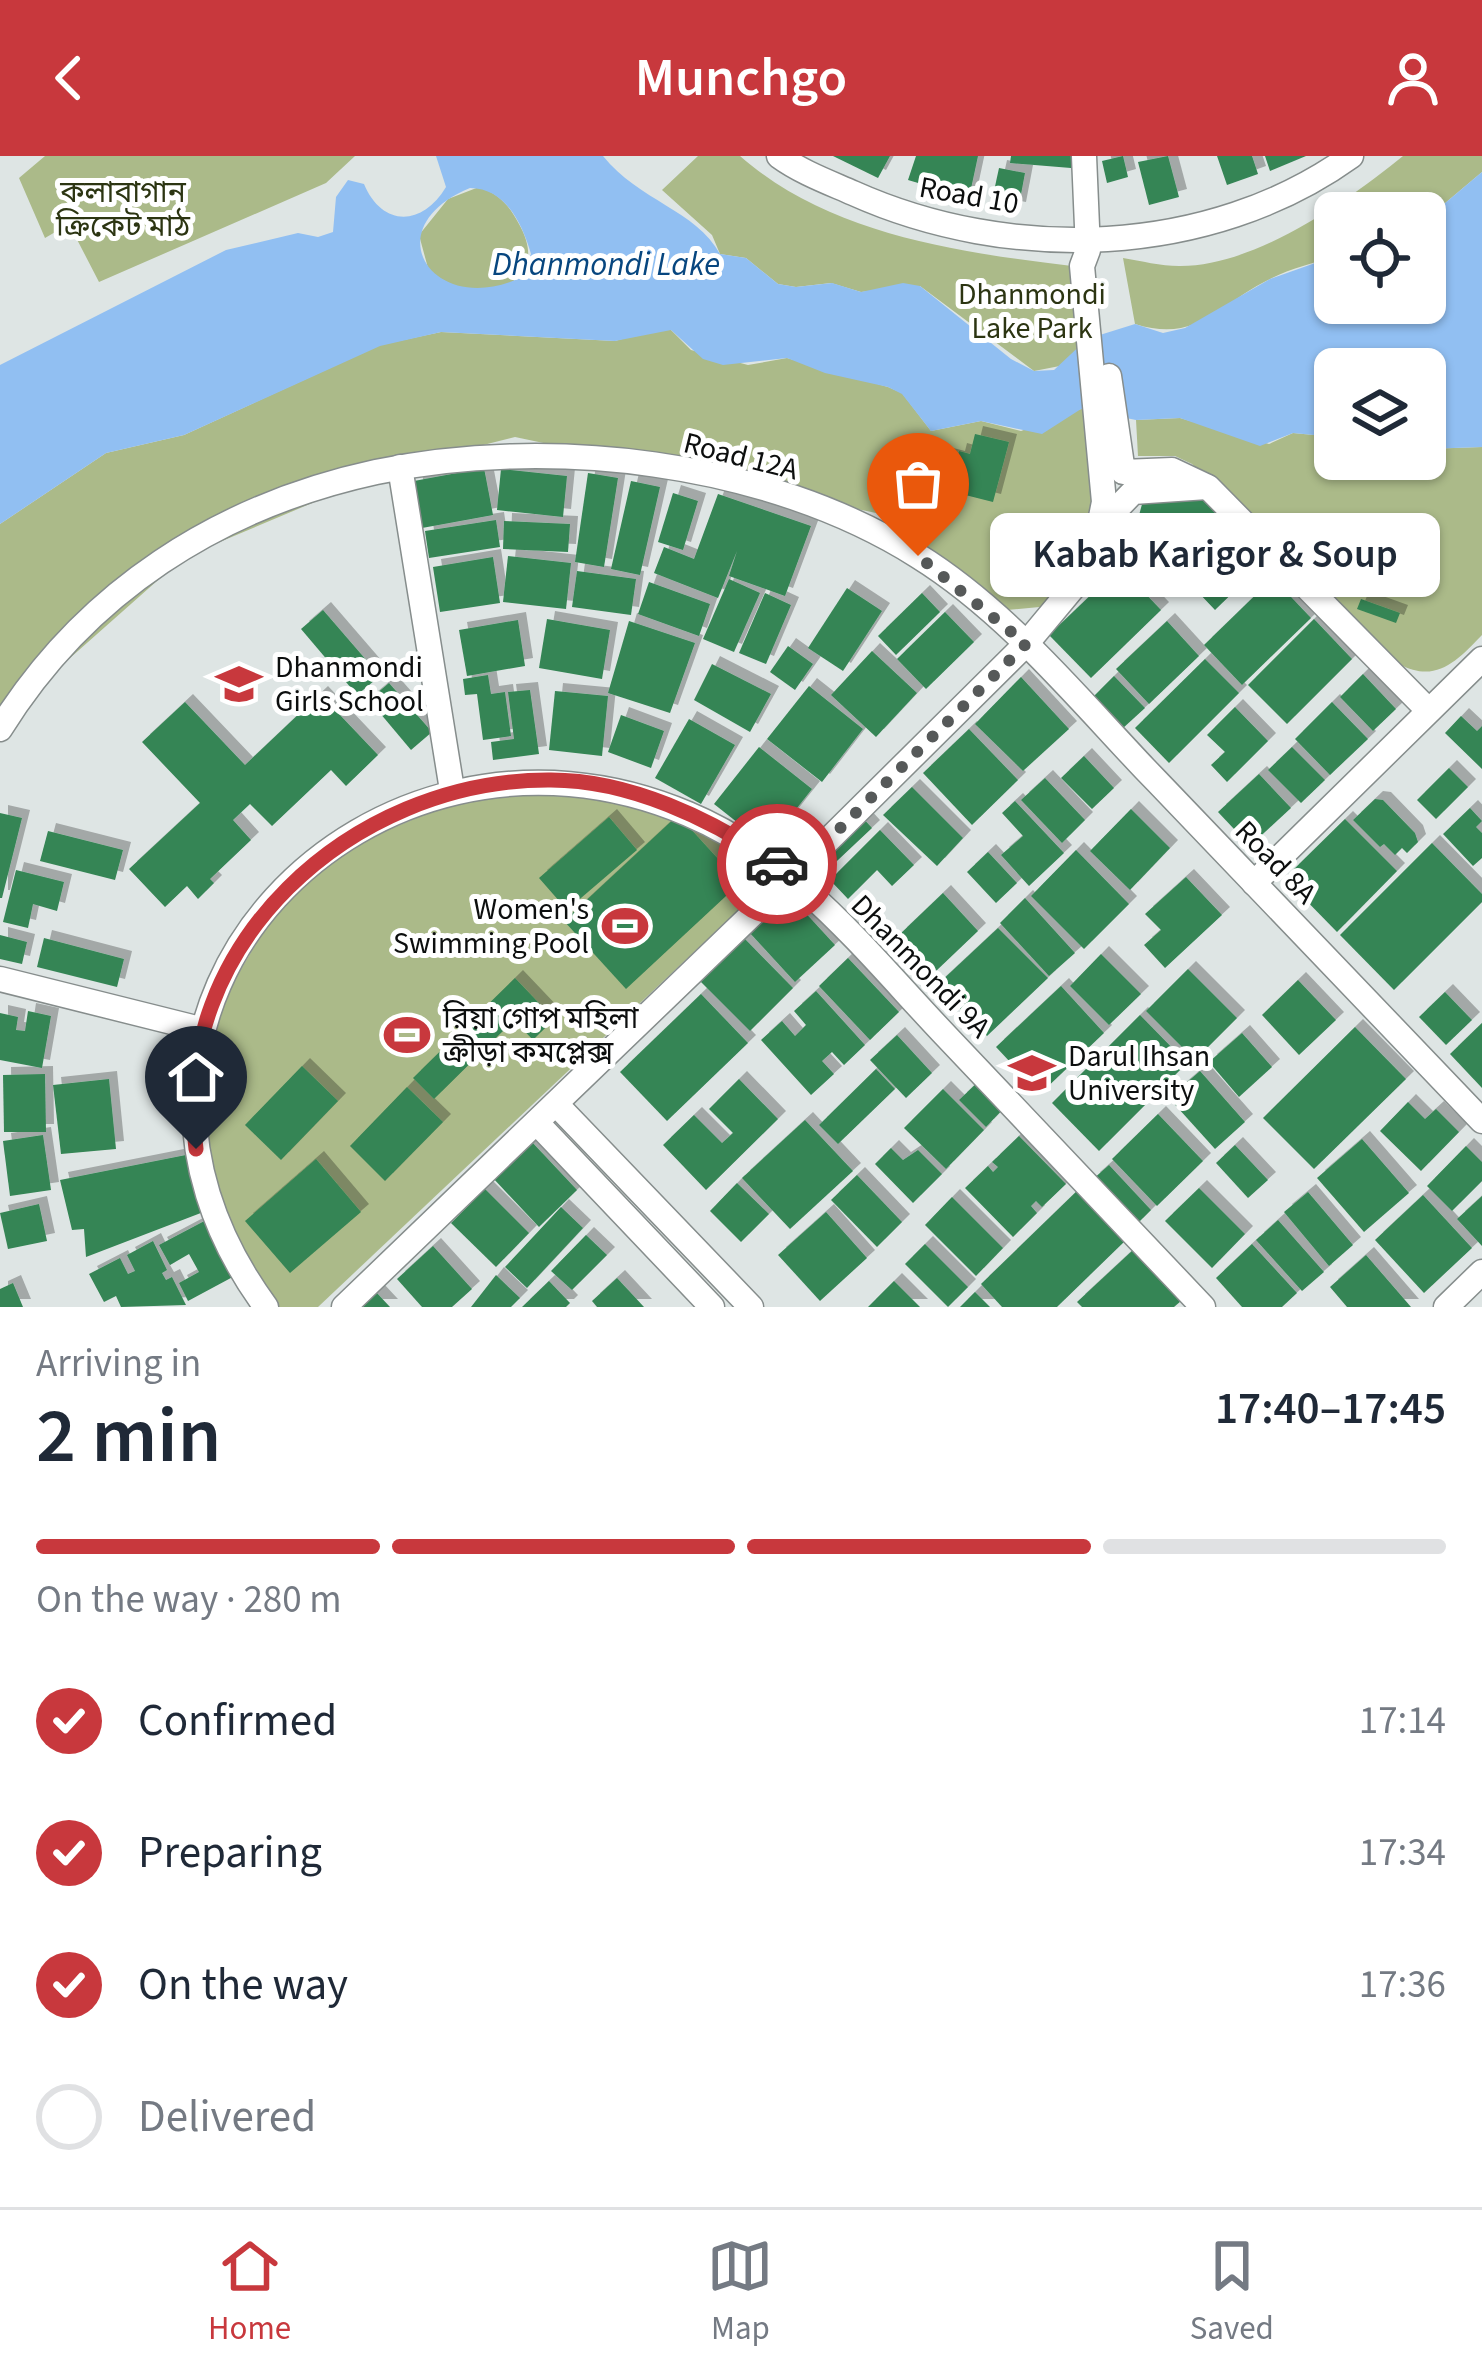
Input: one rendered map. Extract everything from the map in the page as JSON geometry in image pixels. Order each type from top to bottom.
[{"type":"street","name":"Road 10","points":[[779,156],[901,214],[1088,256],[1220,221],[1351,156]]},
{"type":"street","points":[[344,1307],[557,1105],[1026,644],[1091,566],[1111,470],[1088,256],[1084,156]]},
{"type":"street","name":"Road 12A","points":[[0,729],[68,641],[132,579],[168,556],[250,511],[400,467],[484,454],[596,458],[657,466],[801,501],[918,556],[1026,644]]},
{"type":"street","points":[[400,467],[452,790]]},
{"type":"street","points":[[1111,470],[1172,470],[1208,487],[1428,710]]},
{"type":"street","points":[[1103,523],[1133,492],[1208,487]]},
{"type":"street","name":"Road 8A","points":[[1026,644],[1482,1121]]},
{"type":"street","points":[[1254,883],[1482,659]]},
{"type":"street","name":"Dhanmondi 9A","points":[[200,1029],[246,934],[310,867],[379,819],[452,790],[550,779],[634,794],[690,814],[793,875],[1203,1307]]},
{"type":"street","points":[[0,980],[200,1029],[192,1117],[203,1180],[233,1257],[266,1307]]},
{"type":"street","points":[[557,1105],[751,1307]]},
{"type":"street","points":[[537,1123],[712,1307]]},
{"type":"street","points":[[1446,1307],[1482,1272]]},
{"type":"green space","name":"কলাবাগান ক্রিকেট মাঠ","points":[[45,156],[355,156],[326,183],[99,282],[69,224],[45,238],[19,178]]},
{"type":"green space","name":"Dhanmondi Lake Park","points":[[698,156],[740,156],[814,205],[897,235],[1072,266],[1080,348],[1065,365],[1034,371],[920,286],[861,292],[831,283],[778,284],[746,258],[720,254],[712,235],[662,190]]},
{"type":"green space","points":[[1403,156],[1482,156],[1482,172],[1446,202],[1446,192],[1355,192]]},
{"type":"green space","points":[[479,187],[507,206],[528,247],[526,266],[517,279],[482,290],[462,288],[428,268],[419,235],[448,199]]},
{"type":"green space","points":[[1314,219],[1314,262],[1272,278],[1192,325],[1157,329],[1135,324],[1123,258],[1179,266],[1208,263],[1238,256]]},
{"type":"green space","points":[[657,329],[671,330],[691,350],[748,365],[787,358],[888,387],[902,393],[931,431],[981,421],[1021,431],[1081,409],[1093,410],[1094,514],[1081,559],[1068,582],[1050,606],[1007,610],[876,513],[515,437],[400,466],[184,557],[0,720],[0,524],[106,453],[184,435],[380,345],[441,332],[615,341]]},
{"type":"green space","points":[[1180,418],[1269,444],[1293,433],[1314,435],[1314,480],[1446,480],[1446,448],[1482,447],[1482,635],[1445,667],[1424,672],[1399,664],[1192,464],[1175,456],[1138,456],[1136,420]]},
{"type":"green space","name":"রিয়া গোপ মহিলা ক্রীড়া কমপ্লেক্স","points":[[471,795],[624,797],[780,871],[318,1307],[276,1307],[225,1223],[201,1127],[211,1020],[276,910],[352,845]]},
{"type":"water","name":"Dhanmondi Lake","points":[[436,156],[603,156],[633,184],[697,226],[720,254],[746,258],[778,284],[832,283],[861,292],[903,283],[920,286],[1011,359],[1034,371],[1054,370],[1087,339],[1135,324],[1163,333],[1185,328],[1270,279],[1314,263],[1314,324],[1446,324],[1446,202],[1482,172],[1482,447],[1446,448],[1446,348],[1314,348],[1314,435],[1293,433],[1260,446],[1180,418],[1136,420],[1081,409],[1042,434],[981,421],[931,431],[902,394],[888,387],[825,373],[787,358],[723,365],[703,359],[671,330],[615,341],[441,332],[380,346],[184,435],[106,453],[0,524],[0,365],[226,250],[298,233],[318,237],[333,232],[336,197],[348,180],[364,184],[381,208],[403,217],[436,200],[446,187]],"holes":[[[470,188],[493,194],[510,209],[531,254],[520,278],[489,287],[462,286],[440,278],[426,263],[420,245],[425,225],[441,205]]]},
{"type":"building","points":[[833,156],[890,156],[878,178]]},
{"type":"building","points":[[916,156],[978,156],[969,198],[908,180]]},
{"type":"building","points":[[1011,156],[1071,156],[1071,168],[1010,163]]},
{"type":"building","points":[[1123,156],[1128,177],[1107,183],[1102,161]]},
{"type":"building","points":[[1168,156],[1179,197],[1149,205],[1138,162]]},
{"type":"building","points":[[1217,156],[1252,156],[1258,174],[1227,185]]},
{"type":"building","points":[[1265,156],[1306,156],[1270,171]]},
{"type":"building","points":[[999,168],[1025,173],[1018,210],[991,205]]},
{"type":"building","points":[[975,434],[1009,442],[993,502],[898,478],[906,446],[957,459],[959,451],[970,454]]},
{"type":"building","points":[[484,468],[493,515],[422,528],[414,481]]},
{"type":"building","points":[[501,469],[567,476],[563,517],[497,510]]},
{"type":"building","points":[[588,473],[618,478],[604,567],[575,562]]},
{"type":"building","points":[[631,481],[660,487],[640,575],[611,569]]},
{"type":"building","points":[[1195,491],[1224,520],[1155,588],[1127,559],[1144,497]]},
{"type":"building","points":[[673,493],[698,501],[683,550],[658,542]]},
{"type":"building","points":[[718,494],[811,526],[785,596],[729,576],[737,551],[718,598],[654,573],[664,547],[694,559]]},
{"type":"building","points":[[496,520],[500,547],[429,558],[425,531]]},
{"type":"building","points":[[504,521],[570,524],[568,552],[503,549]]},
{"type":"building","points":[[1207,545],[1234,573],[1246,561],[1255,571],[1215,610],[1179,572]]},
{"type":"building","points":[[508,556],[571,563],[566,609],[503,602]]},
{"type":"building","points":[[493,557],[500,603],[440,612],[433,567]]},
{"type":"building","points":[[1120,567],[1161,610],[1091,678],[1049,635]]},
{"type":"building","points":[[577,571],[636,579],[631,615],[572,607]]},
{"type":"building","points":[[1273,578],[1311,618],[1242,685],[1204,645]]},
{"type":"building","points":[[729,579],[760,593],[734,652],[703,639]]},
{"type":"building","points":[[649,582],[710,604],[699,636],[638,614]]},
{"type":"building","points":[[847,588],[882,611],[843,671],[808,648]]},
{"type":"building","points":[[765,593],[791,605],[766,664],[739,653]]},
{"type":"building","points":[[922,593],[940,612],[896,655],[878,636]]},
{"type":"building","points":[[1361,599],[1400,613],[1396,623],[1357,609]]},
{"type":"building","points":[[323,610],[380,676],[357,695],[301,629]]},
{"type":"building","points":[[945,612],[974,642],[926,689],[897,659]]},
{"type":"building","points":[[547,619],[610,630],[602,679],[539,668]]},
{"type":"building","points":[[1314,619],[1352,659],[1287,724],[1248,685]]},
{"type":"building","points":[[518,620],[525,666],[467,676],[459,630]]},
{"type":"building","points":[[629,621],[695,643],[670,713],[608,693]]},
{"type":"building","points":[[1167,621],[1199,656],[1149,704],[1116,669]]},
{"type":"building","points":[[788,646],[813,664],[795,690],[770,672]]},
{"type":"building","points":[[872,651],[917,693],[876,737],[831,695]]},
{"type":"building","points":[[1205,659],[1239,693],[1169,763],[1135,728]]},
{"type":"building","points":[[712,664],[771,694],[750,732],[694,700]]},
{"type":"building","points":[[1363,674],[1396,709],[1373,731],[1340,697]]},
{"type":"building","points":[[488,675],[491,694],[505,692],[511,736],[483,740],[477,694],[465,695],[463,679]]},
{"type":"building","points":[[1114,676],[1145,708],[1122,729],[1092,698]]},
{"type":"building","points":[[1021,677],[1069,729],[1023,771],[975,724]]},
{"type":"building","points":[[389,683],[432,732],[411,750],[369,700]]},
{"type":"building","points":[[809,686],[863,729],[822,782],[767,739]]},
{"type":"building","points":[[530,690],[539,754],[493,760],[491,742],[514,739],[508,692]]},
{"type":"building","points":[[555,691],[608,696],[602,756],[549,750]]},
{"type":"building","points":[[320,694],[378,755],[346,786],[331,770],[272,826],[250,804],[233,820],[251,840],[210,879],[214,883],[198,899],[187,886],[165,907],[129,869],[200,803],[142,742],[185,702],[245,765]]},
{"type":"building","points":[[1332,702],[1368,739],[1330,775],[1295,739]]},
{"type":"building","points":[[1235,707],[1268,741],[1227,782],[1211,765],[1225,752],[1207,735]]},
{"type":"building","points":[[621,715],[664,731],[651,768],[608,752]]},
{"type":"building","points":[[1461,716],[1477,731],[1482,726],[1482,769],[1445,733]]},
{"type":"building","points":[[689,719],[735,745],[701,804],[655,778]]},
{"type":"building","points":[[969,729],[1018,780],[972,825],[923,773]]},
{"type":"building","points":[[759,747],[812,789],[767,846],[714,804]]},
{"type":"building","points":[[1292,747],[1325,780],[1301,803],[1268,770]]},
{"type":"building","points":[[1084,756],[1114,788],[1092,809],[1061,778]]},
{"type":"building","points":[[1449,768],[1468,787],[1436,819],[1417,800]]},
{"type":"building","points":[[1259,774],[1291,808],[1250,846],[1218,812]]},
{"type":"building","points":[[1045,778],[1085,820],[1062,843],[1021,800]]},
{"type":"building","points":[[912,787],[963,838],[937,866],[883,815]]},
{"type":"building","points":[[1375,799],[1383,800],[1415,833],[1418,842],[1407,853],[1402,848],[1395,855],[1384,844],[1380,847],[1353,820]]},
{"type":"building","points":[[1015,801],[1064,853],[1029,886],[1001,855],[1023,836],[1002,813]]},
{"type":"building","points":[[1470,808],[1482,821],[1476,827],[1482,833],[1482,858],[1473,866],[1443,834]]},
{"type":"building","points":[[1131,809],[1170,848],[1130,890],[1090,851]]},
{"type":"building","points":[[0,813],[22,818],[2,898],[0,898]]},
{"type":"building","points":[[678,815],[740,883],[626,989],[564,921]]},
{"type":"building","points":[[861,816],[872,828],[821,876],[810,864]]},
{"type":"building","points":[[609,817],[637,850],[567,910],[539,878]]},
{"type":"building","points":[[1345,819],[1397,871],[1337,932],[1292,886],[1291,872]]},
{"type":"building","points":[[880,830],[914,865],[892,886],[877,870],[848,899],[830,880]]},
{"type":"building","points":[[48,831],[123,850],[115,880],[40,861]]},
{"type":"building","points":[[1432,843],[1482,894],[1482,902],[1394,990],[1340,935]]},
{"type":"building","points":[[1076,850],[1129,904],[1084,949],[1031,896]]},
{"type":"building","points":[[988,852],[1017,883],[996,903],[967,872]]},
{"type":"building","points":[[16,870],[64,882],[57,911],[33,904],[28,928],[3,922]]},
{"type":"building","points":[[1186,877],[1222,915],[1165,968],[1144,945],[1161,930],[1145,914]]},
{"type":"building","points":[[943,893],[978,931],[935,972],[899,935]]},
{"type":"building","points":[[789,895],[835,945],[795,982],[749,932]]},
{"type":"building","points":[[1025,898],[1075,953],[1049,976],[1000,923]]},
{"type":"building","points":[[998,928],[1048,978],[987,1036],[937,985]]},
{"type":"building","points":[[0,935],[27,942],[22,964],[0,959]]},
{"type":"building","points":[[44,938],[124,959],[117,987],[37,967]]},
{"type":"building","points":[[744,938],[793,988],[750,1031],[700,981]]},
{"type":"building","points":[[1101,954],[1141,994],[1109,1025],[1070,986]]},
{"type":"building","points":[[848,958],[899,1012],[870,1040],[819,986]]},
{"type":"building","points":[[1188,969],[1237,1018],[1195,1060],[1146,1011]]},
{"type":"building","points":[[515,978],[554,1019],[533,1040],[514,1020],[434,1099],[413,1078]]},
{"type":"building","points":[[1298,980],[1336,1020],[1299,1055],[1262,1015]]},
{"type":"building","points":[[1061,986],[1104,1033],[1040,1094],[996,1047]]},
{"type":"building","points":[[816,991],[865,1045],[844,1065],[832,1052],[822,1061],[834,1074],[811,1095],[761,1040],[782,1021],[795,1036],[806,1025],[794,1011]]},
{"type":"building","points":[[1445,992],[1472,1020],[1446,1045],[1419,1017]]},
{"type":"building","points":[[701,994],[748,1043],[667,1121],[620,1072]]},
{"type":"building","points":[[28,1011],[51,1016],[42,1068],[0,1060],[0,1013],[18,1017],[16,1030],[25,1031]]},
{"type":"building","points":[[1140,1015],[1187,1063],[1099,1151],[1052,1103]]},
{"type":"building","points":[[1482,1023],[1482,1088],[1450,1054]]},
{"type":"building","points":[[1355,1027],[1406,1079],[1314,1169],[1263,1118]]},
{"type":"building","points":[[1242,1033],[1272,1067],[1239,1097],[1209,1062]]},
{"type":"building","points":[[897,1035],[932,1073],[906,1098],[870,1060]]},
{"type":"building","points":[[302,1066],[338,1101],[281,1160],[245,1125]]},
{"type":"building","points":[[876,1069],[895,1089],[838,1144],[819,1125]]},
{"type":"building","points":[[1200,1071],[1245,1122],[1215,1149],[1169,1098]]},
{"type":"building","points":[[45,1074],[46,1132],[4,1132],[3,1075]]},
{"type":"building","points":[[109,1079],[116,1149],[61,1154],[53,1085]]},
{"type":"building","points":[[739,1079],[778,1119],[706,1190],[663,1145],[694,1115],[722,1143],[733,1133],[709,1109]]},
{"type":"building","points":[[980,1080],[1006,1106],[986,1127],[959,1100]]},
{"type":"building","points":[[407,1087],[443,1122],[385,1181],[350,1146]]},
{"type":"building","points":[[943,1089],[984,1130],[946,1169],[904,1128]]},
{"type":"building","points":[[1408,1102],[1425,1119],[1436,1109],[1459,1132],[1421,1171],[1380,1131]]},
{"type":"building","points":[[1158,1114],[1203,1161],[1157,1206],[1112,1159]]},
{"type":"building","points":[[805,1120],[853,1171],[790,1229],[742,1178]]},
{"type":"building","points":[[43,1135],[51,1190],[10,1196],[3,1141]]},
{"type":"building","points":[[1019,1136],[1066,1184],[1042,1207],[1036,1201],[1031,1206],[1037,1213],[1013,1237],[965,1188],[988,1166],[993,1172],[998,1167],[992,1162]]},
{"type":"building","points":[[1362,1139],[1409,1193],[1364,1232],[1317,1178]]},
{"type":"building","points":[[530,1140],[577,1190],[539,1227],[492,1177]]},
{"type":"building","points":[[1235,1145],[1268,1180],[1248,1198],[1216,1163]]},
{"type":"building","points":[[1466,1146],[1482,1162],[1482,1181],[1452,1211],[1427,1186]]},
{"type":"building","points":[[891,1148],[903,1160],[918,1150],[942,1174],[913,1203],[875,1164]]},
{"type":"building","points":[[191,1154],[206,1211],[86,1257],[84,1229],[72,1230],[60,1180]]},
{"type":"building","points":[[316,1159],[361,1212],[290,1273],[245,1221]]},
{"type":"building","points":[[1109,1165],[1151,1210],[1135,1226],[1092,1180]]},
{"type":"building","points":[[857,1175],[902,1222],[877,1247],[831,1200]]},
{"type":"building","points":[[737,1183],[769,1214],[741,1242],[710,1211]]},
{"type":"building","points":[[1199,1188],[1245,1234],[1212,1268],[1165,1221]]},
{"type":"building","points":[[485,1189],[529,1233],[496,1267],[451,1223]]},
{"type":"building","points":[[1079,1189],[1127,1239],[1057,1307],[1002,1307],[981,1284]]},
{"type":"building","points":[[1308,1192],[1353,1245],[1329,1266],[1284,1212]]},
{"type":"building","points":[[1423,1195],[1472,1248],[1424,1293],[1375,1240]]},
{"type":"building","points":[[1482,1196],[1482,1246],[1457,1219]]},
{"type":"building","points":[[952,1197],[1003,1248],[976,1276],[925,1225]]},
{"type":"building","points":[[39,1204],[47,1241],[8,1249],[0,1213]]},
{"type":"building","points":[[561,1207],[583,1228],[527,1288],[505,1267]]},
{"type":"building","points":[[826,1212],[867,1258],[820,1301],[778,1255]]},
{"type":"building","points":[[212,1217],[242,1272],[188,1301],[179,1283],[199,1272],[189,1254],[170,1265],[159,1245]]},
{"type":"building","points":[[1278,1220],[1324,1272],[1302,1291],[1256,1240]]},
{"type":"building","points":[[586,1235],[607,1255],[572,1290],[551,1271]]},
{"type":"building","points":[[153,1241],[167,1270],[162,1273],[166,1280],[172,1277],[186,1305],[121,1307],[116,1296],[104,1302],[89,1274],[120,1258],[128,1274],[135,1271],[127,1255]]},
{"type":"building","points":[[925,1244],[968,1287],[948,1307],[905,1264]]},
{"type":"building","points":[[1252,1244],[1297,1293],[1282,1307],[1242,1307],[1216,1278]]},
{"type":"building","points":[[433,1246],[472,1289],[452,1307],[422,1307],[397,1279]]},
{"type":"building","points":[[1133,1250],[1181,1301],[1174,1307],[1082,1307],[1077,1302]]},
{"type":"building","points":[[1366,1255],[1411,1307],[1347,1307],[1330,1287]]},
{"type":"building","points":[[496,1275],[520,1298],[511,1307],[471,1307]]},
{"type":"building","points":[[617,1278],[644,1307],[597,1307],[592,1301]]},
{"type":"building","points":[[549,1281],[570,1303],[566,1307],[522,1307]]},
{"type":"building","points":[[894,1281],[920,1307],[868,1307]]},
{"type":"building","points":[[13,1283],[23,1307],[0,1307],[0,1289]]},
{"type":"building","points":[[375,1291],[390,1307],[358,1307]]},
{"type":"building","points":[[975,1292],[990,1307],[960,1307]]},
{"type":"way so far","points":[[777,864],[793,875],[1026,644],[918,556]]},
{"type":"place","name":"Kabab Karigor & Soup","points":[[918,556]]},
{"type":"place","name":"Dhanmondi Girls School","points":[[239,684]]},
{"type":"place","name":"Women's Swimming Pool","points":[[625,926]]},
{"type":"place","name":"রিয়া গোপ মহিলা ক্রীড়া কমপ্লেক্স","points":[[407,1035]]},
{"type":"place","name":"Darul Ihsan University","points":[[1032,1073]]},
{"type":"route","points":[[196,1149],[192,1117],[200,1029],[230,960],[274,901],[310,867],[379,819],[452,790],[550,779],[634,794],[690,814],[777,864]]}]
